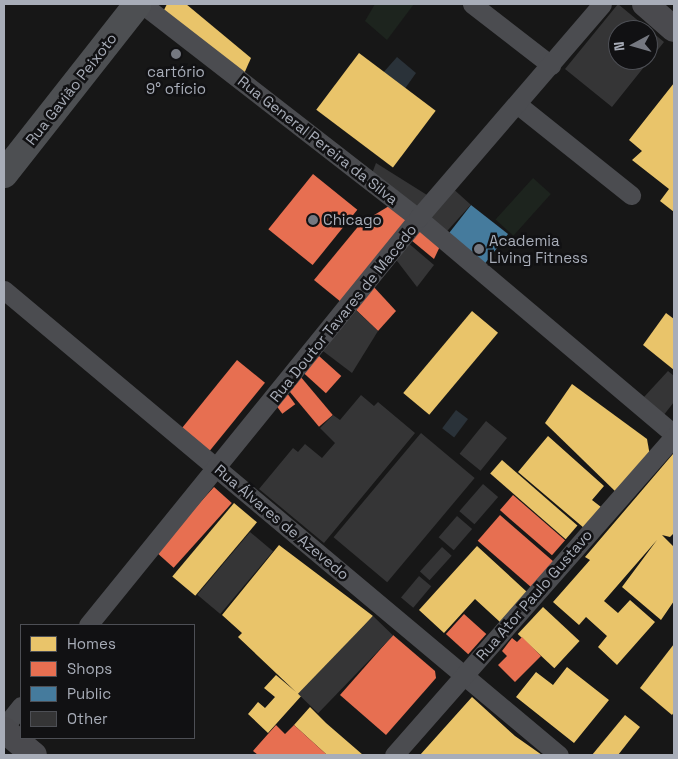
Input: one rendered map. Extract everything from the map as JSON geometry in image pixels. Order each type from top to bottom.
[{"type":"main road","name":"Rua Gavião Peixoto","points":[[4,174],[140,4]]},
{"type":"main road","points":[[645,4],[674,29]]},
{"type":"main road","points":[[4,728],[34,755]]},
{"type":"street","name":"Rua General Pereira da Silva","points":[[140,4],[418,218],[674,435]]},
{"type":"street","points":[[472,4],[551,65]]},
{"type":"street","name":"Rua Doutor Tavares de Macedo","points":[[89,624],[218,469],[418,218],[602,4]]},
{"type":"street","points":[[517,104],[631,194]]},
{"type":"street","name":"Rua Álvares de Azevedo","points":[[4,290],[559,755]]},
{"type":"street","name":"Rua Ator Paulo Gustavo","points":[[394,755],[674,435]]},
{"type":"street","points":[[4,728],[20,707]]},
{"type":"shaded area","points":[[375,4],[414,4],[387,40],[365,21]]},
{"type":"shaded area","points":[[397,57],[416,73],[404,90],[382,74]]},
{"type":"shaded area","points":[[533,178],[551,194],[513,236],[496,220]]},
{"type":"shaded area","points":[[456,410],[468,419],[454,437],[442,428]]},
{"type":"building: Homes","points":[[167,4],[186,4],[251,58],[243,76],[164,10]]},
{"type":"building: Homes","points":[[359,53],[436,111],[393,167],[316,110]]},
{"type":"building: Homes","points":[[674,83],[674,212],[660,201],[669,189],[632,160],[642,151],[629,140]]},
{"type":"building: Homes","points":[[472,311],[498,333],[429,415],[403,393]]},
{"type":"building: Homes","points":[[666,313],[674,319],[674,370],[643,345]]},
{"type":"building: Homes","points":[[572,384],[647,439],[650,456],[618,494],[545,423]]},
{"type":"building: Homes","points":[[548,436],[604,486],[592,500],[601,507],[584,528],[518,472]]},
{"type":"building: Homes","points":[[673,454],[674,533],[670,537],[662,535],[674,547],[674,601],[661,620],[622,587],[657,540],[604,601],[618,613],[630,600],[655,622],[617,665],[598,647],[607,636],[586,617],[579,625],[553,602],[590,560],[585,557]]},
{"type":"building: Homes","points":[[502,460],[577,526],[566,539],[490,474]]},
{"type":"building: Homes","points":[[234,503],[257,522],[195,596],[172,577]]},
{"type":"building: Homes","points":[[279,545],[373,616],[268,733],[248,714],[258,702],[265,708],[275,697],[264,688],[276,675],[296,692],[238,637],[242,633],[222,615]]},
{"type":"building: Homes","points":[[477,546],[527,592],[500,622],[475,599],[444,633],[419,610]]},
{"type":"building: Homes","points":[[543,607],[580,641],[554,668],[518,634]]},
{"type":"building: Homes","points":[[674,644],[674,712],[672,715],[640,688]]},
{"type":"building: Homes","points":[[567,667],[609,700],[574,743],[516,697],[536,672],[553,685]]},
{"type":"building: Homes","points":[[472,697],[515,736],[542,755],[420,755]]},
{"type":"building: Homes","points":[[310,707],[363,755],[327,755],[294,725]]},
{"type":"building: Homes","points":[[625,715],[640,727],[618,755],[592,755]]},
{"type":"building: Shops","name":"Chicago","points":[[313,174],[357,210],[313,265],[268,229]]},
{"type":"building: Shops","points":[[394,203],[411,221],[341,302],[314,280],[361,223]]},
{"type":"building: Shops","points":[[419,222],[442,242],[434,259],[411,240]]},
{"type":"building: Shops","points":[[372,285],[396,311],[378,331],[354,308]]},
{"type":"building: Shops","points":[[319,356],[341,376],[326,393],[304,373]]},
{"type":"building: Shops","points":[[237,360],[265,383],[210,451],[182,428]]},
{"type":"building: Shops","points":[[300,376],[333,415],[319,427],[286,388]]},
{"type":"building: Shops","points":[[287,393],[295,404],[282,414],[274,402]]},
{"type":"building: Shops","points":[[214,487],[232,503],[174,568],[156,552]]},
{"type":"building: Shops","points":[[513,495],[565,540],[552,555],[500,510]]},
{"type":"building: Shops","points":[[500,515],[554,562],[532,588],[478,541]]},
{"type":"building: Shops","points":[[464,614],[486,634],[468,654],[446,634]]},
{"type":"building: Shops","points":[[393,635],[435,671],[436,678],[386,735],[340,695]]},
{"type":"building: Shops","points":[[522,637],[541,656],[515,682],[498,665],[507,656],[502,651],[512,638],[517,642]]},
{"type":"building: Shops","points":[[276,725],[285,734],[294,725],[327,755],[258,755],[253,751]]},
{"type":"building: Public","name":"Academia Living Fitness","points":[[471,205],[508,234],[484,265],[447,236]]},
{"type":"building: Other","points":[[618,4],[637,20],[608,20],[608,70],[642,70],[612,107],[565,69]]},
{"type":"building: Other","points":[[658,37],[664,42],[658,50]]},
{"type":"building: Other","points":[[376,163],[427,195],[417,212],[371,176]]},
{"type":"building: Other","points":[[450,186],[471,205],[444,234],[423,216]]},
{"type":"building: Other","points":[[407,242],[434,265],[417,287],[394,257]]},
{"type":"building: Other","points":[[354,308],[378,331],[352,373],[323,351]]},
{"type":"building: Other","points":[[668,371],[674,376],[674,402],[663,416],[644,397]]},
{"type":"building: Other","points":[[361,395],[374,406],[378,402],[415,433],[324,543],[259,489],[293,448],[298,452],[305,444],[322,458],[335,443],[320,428],[333,415],[340,420]]},
{"type":"building: Other","points":[[486,421],[507,438],[481,471],[460,454]]},
{"type":"building: Other","points":[[421,433],[475,478],[387,582],[334,537]]},
{"type":"building: Other","points":[[483,484],[498,497],[474,524],[459,511]]},
{"type":"building: Other","points":[[457,516],[472,529],[454,550],[439,537]]},
{"type":"building: Other","points":[[250,532],[273,551],[220,614],[197,595]]},
{"type":"building: Other","points":[[442,547],[452,556],[430,580],[420,572]]},
{"type":"building: Other","points":[[419,576],[431,586],[413,608],[401,597]]},
{"type":"building: Other","points":[[373,616],[393,635],[318,713],[298,694]]},
{"type":"place","name":"cartório 9° ofício","points":[[176,54]]},
{"type":"place","name":"Chicago","points":[[313,220]]},
{"type":"place","name":"Academia Living Fitness","points":[[479,249]]}]
